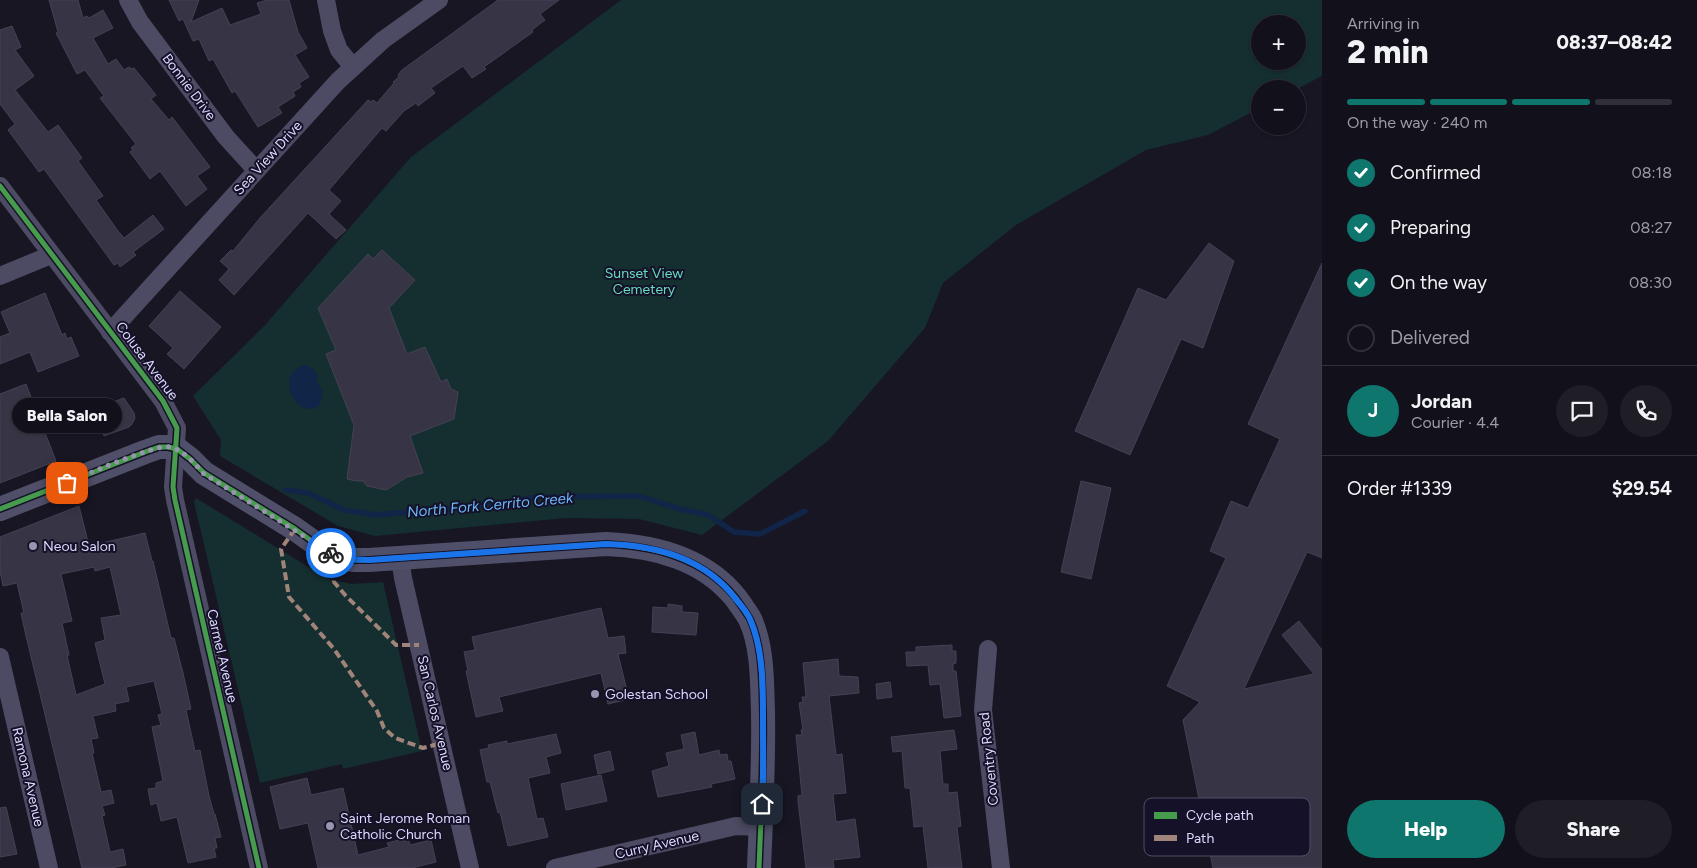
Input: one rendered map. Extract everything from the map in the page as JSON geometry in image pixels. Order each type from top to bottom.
[{"type":"street","name":"Bonnie Drive","points":[[128,0],[140,22],[226,138],[256,170]]},
{"type":"street","points":[[326,0],[332,31],[339,50],[353,67]]},
{"type":"street","name":"Sea View Drive","points":[[110,332],[338,81],[383,40],[439,0]]},
{"type":"street","name":"Colusa Avenue","points":[[0,186],[171,413],[177,428],[177,449]]},
{"type":"street","points":[[0,276],[51,255]]},
{"type":"street","points":[[0,509],[145,452],[168,446],[177,449],[190,459],[204,474],[333,554],[353,560],[606,544],[652,548],[673,554],[693,563],[712,574],[727,588],[750,619],[758,646],[762,682],[763,744],[759,868]]},
{"type":"street","name":"Carmel Avenue","points":[[177,449],[173,487],[175,500],[259,868]]},
{"type":"street","name":"San Carlos Avenue","points":[[400,558],[470,868]]},
{"type":"street","name":"Coventry Road","points":[[988,650],[983,710],[1002,868]]},
{"type":"street","name":"Ramona Avenue","points":[[0,657],[49,868]]},
{"type":"street","name":"Curry Avenue","points":[[555,868],[736,826],[760,827]]},
{"type":"green space","name":"Sunset View Cemetery","points":[[621,0],[1322,0],[1322,76],[1306,84],[1306,80],[1251,80],[1251,113],[1208,135],[1146,150],[1016,225],[943,283],[925,328],[828,441],[702,535],[639,519],[566,518],[375,536],[338,526],[220,456],[221,440],[193,396],[265,325],[411,157]]},
{"type":"green space","points":[[196,498],[328,579],[352,584],[383,582],[422,751],[343,769],[342,764],[260,783],[194,502]]},
{"type":"water","points":[[305,365],[313,369],[319,377],[316,378],[321,389],[323,389],[320,405],[312,409],[304,407],[297,402],[289,386],[290,377],[295,370]]},
{"type":"building","points":[[49,0],[78,0],[83,18],[87,16],[89,18],[103,10],[113,28],[93,38],[108,64],[116,59],[124,70],[129,67],[131,69],[134,68],[156,95],[151,99],[169,120],[172,117],[210,167],[197,176],[207,189],[186,206],[160,171],[150,179],[130,152],[133,150],[131,148],[136,144],[100,98],[104,96],[85,70],[77,74],[56,33],[58,32]]},
{"type":"building","points":[[169,0],[199,0],[191,22],[222,8],[230,25],[261,14],[257,3],[267,0],[289,0],[298,32],[307,48],[295,55],[309,77],[299,83],[301,87],[293,92],[295,96],[278,107],[282,113],[258,127],[235,91],[232,93],[213,59],[209,61],[199,39],[193,41],[183,19],[179,21]]},
{"type":"building","points":[[498,0],[559,0],[540,14],[545,20],[532,30],[533,32],[484,67],[486,69],[472,78],[463,66],[431,88],[435,93],[418,106],[416,103],[404,111],[386,131],[382,128],[329,190],[341,201],[329,214],[346,230],[336,239],[308,213],[234,295],[219,280],[229,269],[220,261],[231,250],[233,251],[260,218],[368,100],[371,102],[373,100],[377,103],[399,77],[398,75],[402,70]]},
{"type":"building","points":[[12,26],[21,47],[15,50],[34,76],[15,90],[48,132],[58,125],[82,158],[78,161],[103,196],[96,200],[118,231],[124,238],[153,215],[164,229],[133,252],[136,255],[120,267],[118,263],[114,265],[44,169],[39,172],[8,130],[15,124],[0,104],[0,30]]},
{"type":"building","points":[[1209,243],[1234,261],[1203,348],[1181,339],[1130,455],[1075,431],[1138,288],[1166,300]]},
{"type":"building","points":[[382,250],[415,280],[389,308],[407,354],[425,347],[441,382],[447,379],[451,389],[458,392],[454,419],[410,436],[423,473],[407,477],[386,490],[367,486],[363,481],[347,479],[354,425],[326,354],[336,350],[318,308],[368,254],[373,259]]},
{"type":"building","points":[[1322,263],[1322,558],[1307,552],[1244,689],[1314,674],[1282,635],[1299,621],[1322,650],[1322,868],[1213,868],[1211,856],[1310,856],[1310,798],[1199,798],[1183,720],[1200,702],[1167,686],[1226,558],[1210,551],[1231,501],[1248,508],[1280,439],[1248,424]]},
{"type":"building","points":[[180,291],[221,327],[184,369],[167,354],[173,348],[149,326]]},
{"type":"building","points":[[45,293],[62,335],[65,333],[67,339],[71,337],[79,356],[38,372],[30,352],[0,364],[0,337],[10,333],[1,312]]},
{"type":"building","points":[[26,384],[56,461],[0,483],[0,394]]},
{"type":"building","points":[[124,398],[134,413],[135,418],[132,424],[129,427],[104,436],[94,409]]},
{"type":"building","points":[[1081,481],[1111,488],[1091,579],[1061,572]]},
{"type":"building","points":[[79,506],[89,546],[145,533],[171,638],[174,638],[183,673],[191,709],[186,710],[195,751],[200,750],[209,796],[221,837],[215,838],[217,848],[214,848],[216,857],[188,863],[177,817],[161,821],[157,803],[151,805],[148,789],[156,788],[156,783],[163,781],[152,727],[161,725],[158,715],[162,714],[154,681],[126,687],[129,701],[115,704],[116,711],[93,716],[98,738],[91,739],[94,753],[92,753],[101,792],[111,790],[114,803],[102,806],[105,815],[102,816],[110,852],[123,849],[126,865],[111,868],[82,868],[26,636],[21,613],[24,613],[17,583],[3,586],[0,571],[0,537]],"holes":[[[94,567],[95,571],[110,567],[121,615],[101,618],[105,640],[95,643],[105,684],[76,695],[62,623],[72,621],[61,574]]]},
{"type":"building","points":[[668,604],[682,606],[682,612],[698,613],[696,635],[652,632],[653,607],[668,608]]},
{"type":"building","points":[[601,608],[608,638],[624,636],[626,653],[618,654],[629,699],[608,704],[601,673],[499,697],[503,711],[476,717],[464,652],[475,650],[472,637]]},
{"type":"building","points":[[952,645],[952,651],[956,651],[956,663],[953,664],[953,671],[956,671],[961,716],[944,718],[940,684],[930,685],[928,665],[907,666],[906,652],[916,652],[916,647]]},
{"type":"building","points":[[838,659],[839,676],[858,677],[859,693],[829,696],[836,755],[842,754],[846,793],[833,794],[836,822],[855,819],[860,857],[833,860],[834,868],[806,868],[798,801],[798,796],[802,795],[796,735],[802,735],[801,730],[803,730],[799,703],[803,702],[802,697],[806,697],[803,663]]},
{"type":"building","points":[[890,682],[892,697],[877,699],[876,684]]},
{"type":"building","points":[[954,730],[957,749],[940,751],[943,784],[948,784],[948,793],[957,792],[961,826],[957,827],[962,868],[928,868],[923,826],[914,827],[910,788],[905,788],[902,751],[893,752],[891,737]]},
{"type":"building","points":[[695,732],[699,755],[719,750],[720,755],[727,754],[728,761],[731,761],[735,779],[711,784],[712,787],[658,797],[652,771],[669,766],[666,753],[684,749],[681,735]]},
{"type":"building","points":[[556,734],[561,753],[546,757],[550,773],[528,778],[537,819],[543,818],[548,837],[508,846],[500,812],[498,813],[490,782],[487,782],[480,750],[489,748],[488,745],[507,741],[507,744]]},
{"type":"building","points":[[610,751],[614,770],[598,774],[594,755]]},
{"type":"building","points":[[601,775],[607,801],[566,810],[561,784]]},
{"type":"building","name":"Saint Jerome Roman Catholic Church","points":[[307,778],[311,795],[343,788],[358,855],[389,847],[387,843],[408,838],[410,845],[431,840],[436,862],[412,868],[318,868],[308,823],[280,829],[270,787]]},
{"type":"building","points":[[6,807],[17,854],[0,857],[0,808]]},
{"type":"waterway","name":"North Fork Cerrito Creek","points":[[286,490],[308,493],[344,510],[376,515],[488,505],[538,497],[639,496],[680,509],[708,515],[734,532],[760,534],[805,511]]},
{"type":"marked path","points":[[295,529],[281,549],[289,597],[334,649],[377,711],[384,728],[395,738],[423,748],[442,743]]},
{"type":"marked path","points":[[339,557],[334,582],[346,596],[396,645],[419,645]]},
{"type":"cycle path","points":[[0,186],[163,401],[177,428],[173,487],[175,500],[259,868]]},
{"type":"cycle path","points":[[0,509],[145,452],[159,447],[168,447],[177,449],[204,473],[295,529],[326,551],[339,557],[353,560],[369,560],[606,544],[660,551],[693,564],[708,573],[735,597],[750,619],[760,653],[763,732],[759,868]]},
{"type":"way so far","points":[[67,483],[145,452],[168,446],[177,449],[190,459],[204,474],[331,553]]},
{"type":"place","name":"Bella Salon","points":[[67,483]]},
{"type":"place","name":"Neou Salon","points":[[33,546]]},
{"type":"place","name":"Golestan School","points":[[595,694]]},
{"type":"place","name":"Saint Jerome Roman Catholic Church","points":[[330,826]]},
{"type":"route","points":[[331,553],[353,560],[369,560],[606,544],[631,545],[673,554],[712,574],[727,588],[750,619],[758,646],[762,682],[762,804]]}]
